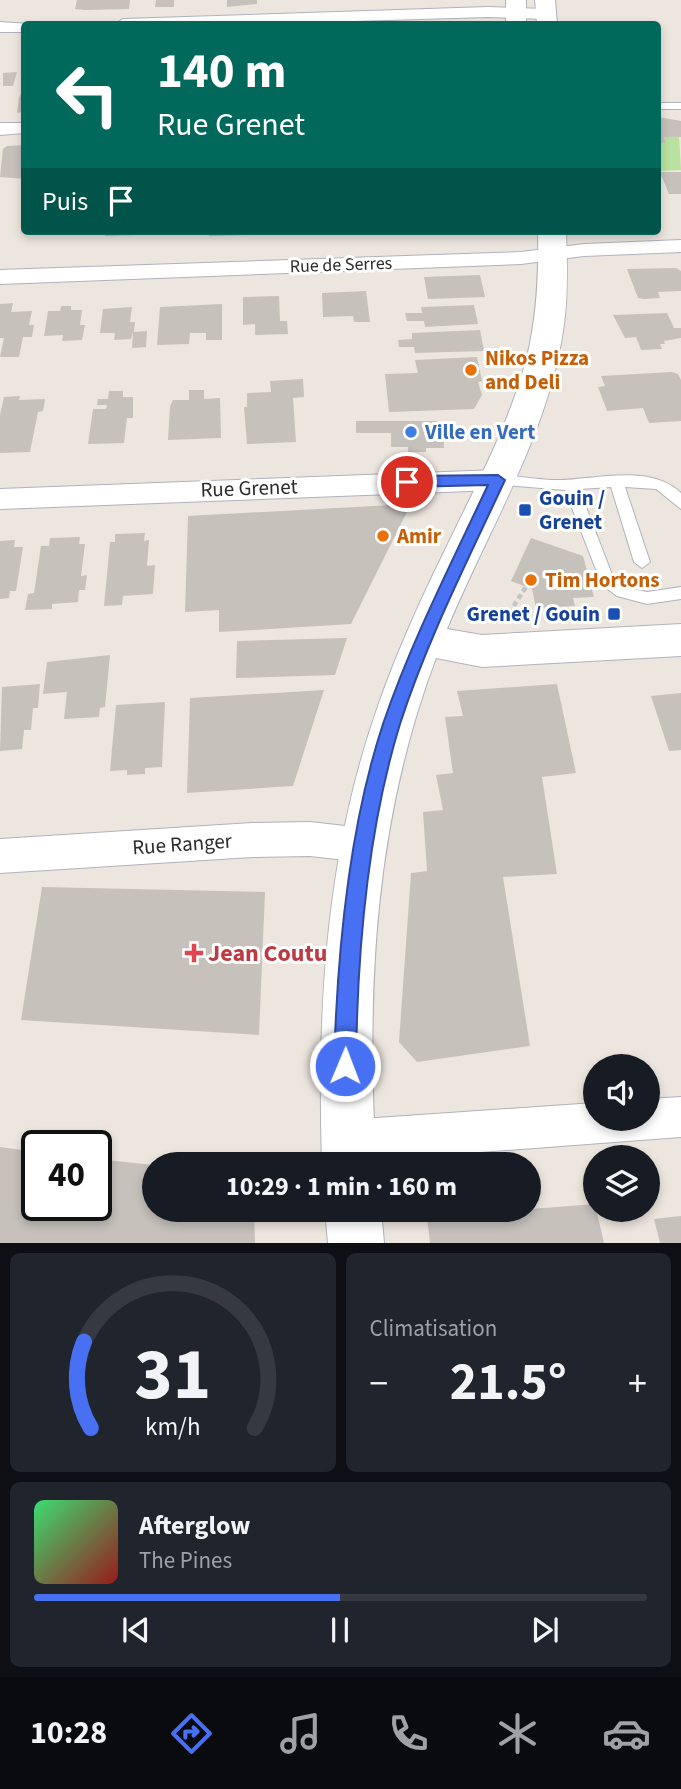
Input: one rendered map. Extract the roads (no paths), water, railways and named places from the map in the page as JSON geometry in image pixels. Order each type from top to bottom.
[{"type":"street","points":[[221,21],[546,13]]},
{"type":"street","points":[[0,27],[21,27]]},
{"type":"street","points":[[0,129],[21,128]]},
{"type":"street","points":[[553,242],[553,296],[546,347],[526,415],[425,638],[392,724],[363,845],[346,1004],[349,1152],[681,1117]]},
{"type":"street","name":"Rue de Serres","points":[[0,277],[521,258],[553,242],[584,250],[681,246]]},
{"type":"street","name":"Rue Grenet","points":[[0,499],[498,480]]},
{"type":"street","points":[[425,638],[459,648],[482,651],[681,640]]},
{"type":"street","name":"Rue Ranger","points":[[0,856],[252,840],[310,839],[363,845]]},
{"type":"street","points":[[354,1222],[356,1243]]},
{"type":"lane","points":[[661,106],[681,106]]},
{"type":"lane","points":[[498,480],[570,485],[646,481],[663,485],[681,504]]},
{"type":"lane","points":[[616,482],[642,562]]},
{"type":"lane","points":[[570,485],[607,581],[614,588],[636,596],[659,598],[679,589]]},
{"type":"place","name":"Nikos Pizza and Deli","points":[[471,370]]},
{"type":"place","name":"Ville en Vert","points":[[411,432]]},
{"type":"place","name":"Gouin / Grenet","points":[[525,510]]},
{"type":"place","name":"Amir","points":[[383,536]]},
{"type":"place","name":"Tim Hortons","points":[[531,580]]},
{"type":"place","name":"Grenet / Gouin","points":[[614,614]]},
{"type":"place","name":"Jean Coutu","points":[[194,953]]}]
